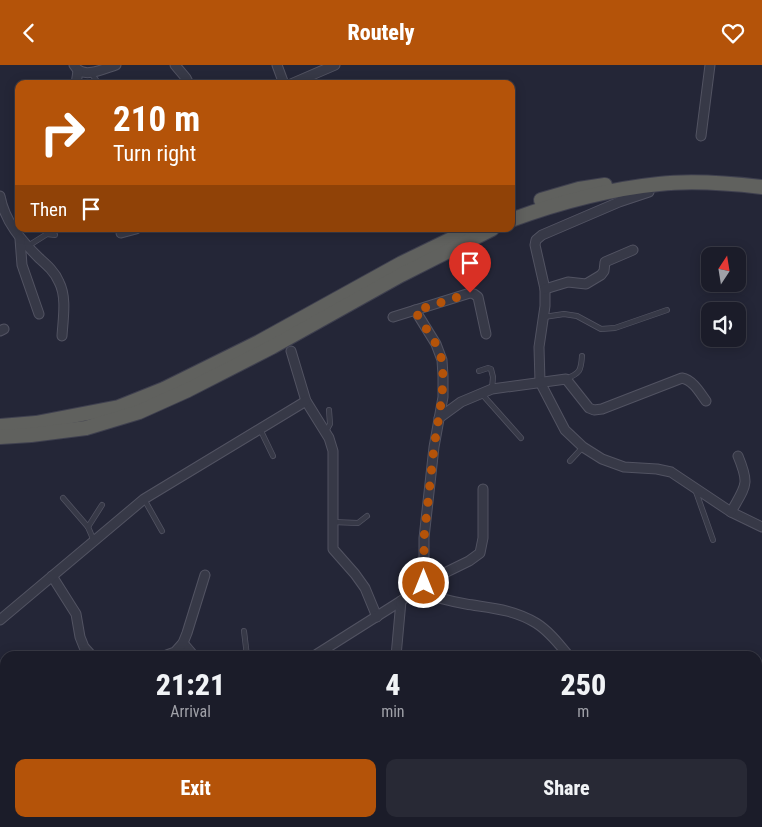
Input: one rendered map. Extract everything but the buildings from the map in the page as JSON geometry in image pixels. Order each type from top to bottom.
[{"type":"highway","points":[[515,210],[549,197],[579,189],[660,176],[695,174],[762,178]]},
{"type":"highway","points":[[515,219],[541,209],[630,188],[661,184],[716,182],[762,187]]},
{"type":"highway","points":[[0,426],[44,421],[119,407],[164,389],[259,342],[402,263],[466,232]]},
{"type":"highway","points":[[0,437],[31,435],[86,427],[140,412],[272,347],[401,275],[486,232]]},
{"type":"street","points":[[76,68],[82,73],[91,73],[116,65]]},
{"type":"street","points":[[175,65],[187,80]]},
{"type":"street","points":[[277,65],[283,80]]},
{"type":"street","points":[[300,80],[335,65]]},
{"type":"street","points":[[701,136],[710,65]]},
{"type":"street","points":[[649,192],[619,202],[542,235],[536,240],[537,260],[545,289],[546,306],[539,347],[540,382],[565,430],[583,447],[602,459],[624,467],[657,469],[671,472],[731,512],[762,527]]},
{"type":"street","points":[[0,196],[2,208],[15,230]]},
{"type":"street","points":[[16,232],[20,239],[52,270],[60,283],[64,299],[62,336]]},
{"type":"street","points":[[20,239],[22,265],[39,314]]},
{"type":"street","points":[[545,289],[568,282],[586,284],[601,275],[604,271],[605,261],[633,250]]},
{"type":"street","points":[[393,317],[470,293],[478,297],[486,334]]},
{"type":"street","points":[[415,311],[436,344],[442,360],[442,397],[434,447],[425,529],[424,583]]},
{"type":"street","points":[[291,351],[306,401],[325,433],[333,451],[333,549],[365,588],[377,617]]},
{"type":"street","points":[[439,418],[461,402],[492,389],[566,379],[588,408],[594,410],[602,409],[682,378],[692,383],[706,401]]},
{"type":"street","points":[[0,620],[144,499],[306,401]]},
{"type":"street","points":[[731,512],[746,483],[746,473],[738,456]]},
{"type":"street","points":[[322,651],[401,601],[424,583],[469,561],[480,553],[483,489]]},
{"type":"street","points":[[176,651],[183,643],[205,575]]},
{"type":"street","points":[[52,576],[76,614],[80,637],[88,651]]},
{"type":"street","points":[[414,591],[466,604],[490,606],[513,612],[536,623],[554,638],[565,651]]},
{"type":"street","points":[[396,651],[401,601]]},
{"type":"street","points":[[183,643],[190,651]]},
{"type":"lane","points":[[91,73],[96,80]]},
{"type":"lane","points":[[28,246],[47,234],[55,235]]},
{"type":"lane","points":[[544,317],[564,314],[576,316],[600,329],[615,328],[667,310]]},
{"type":"lane","points":[[566,379],[580,371],[582,356]]},
{"type":"lane","points":[[479,371],[491,369],[493,377],[492,389]]},
{"type":"lane","points":[[480,393],[521,438]]},
{"type":"lane","points":[[325,433],[330,424],[329,410]]},
{"type":"lane","points":[[260,429],[273,456]]},
{"type":"lane","points":[[570,461],[583,447]]},
{"type":"lane","points":[[694,488],[713,540]]},
{"type":"lane","points":[[63,498],[88,527],[94,541]]},
{"type":"lane","points":[[144,499],[162,531]]},
{"type":"lane","points":[[88,527],[102,505]]},
{"type":"lane","points":[[332,522],[358,523],[367,516]]},
{"type":"lane","points":[[244,631],[246,651]]},
{"type":"route","points":[[424,583],[424,538],[443,376],[442,360],[436,344],[415,311],[470,293]]}]
